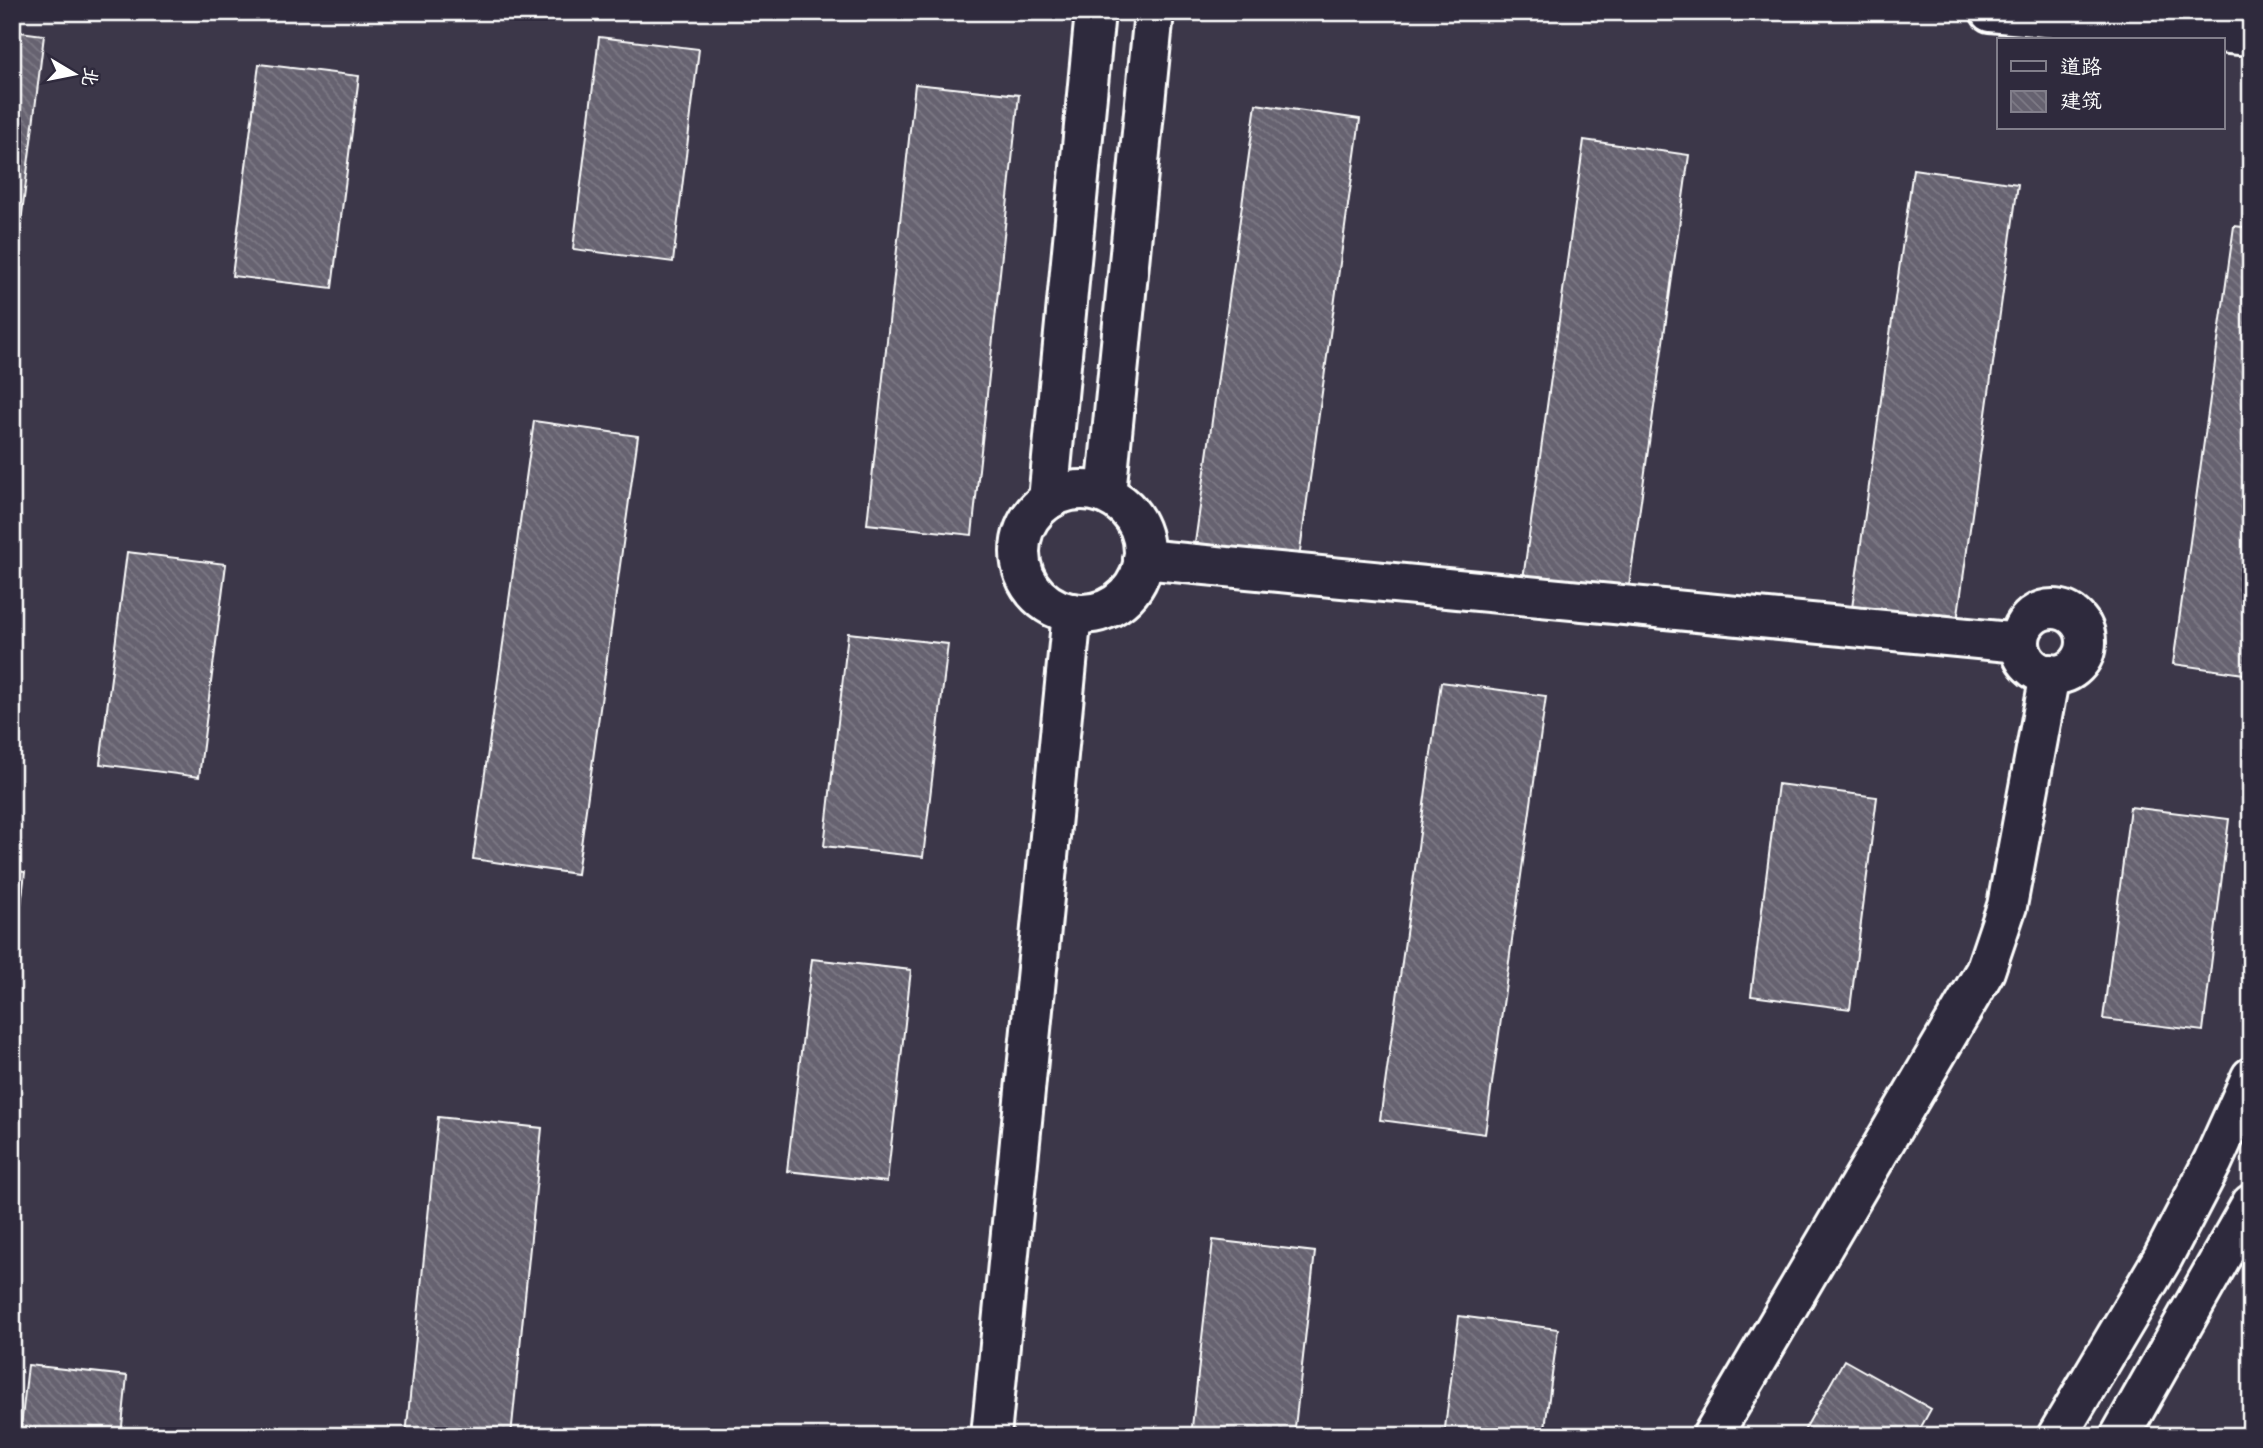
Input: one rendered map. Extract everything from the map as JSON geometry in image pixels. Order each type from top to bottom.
[{"type":"street","points":[[1048,500],[1095,12]]},
{"type":"street","points":[[1106,494],[1154,12]]},
{"type":"street","points":[[1990,12],[2251,36]]},
{"type":"street","points":[[1078,488],[1106,494],[1130,512],[1140,529],[1144,549],[1142,569],[1134,587],[1120,601],[1101,611],[1080,615],[1059,611],[1041,600],[1028,583],[1020,563],[1020,541],[1027,521],[1040,504],[1048,500],[1059,493],[1078,488]]},
{"type":"street","points":[[1143,558],[2020,643]]},
{"type":"street","points":[[2055,609],[2075,618],[2086,638],[2081,659],[2066,673],[2050,674],[2035,670],[2027,663],[2020,643],[2026,623],[2044,610],[2055,609]]},
{"type":"street","points":[[991,1436],[1072,613]]},
{"type":"street","points":[[1712,1436],[1985,971],[2007,906],[2050,674]]},
{"type":"street","points":[[2057,1436],[2162,1259],[2213,1161],[2251,1077]]},
{"type":"street","points":[[2120,1436],[2251,1205]]},
{"type":"building","points":[[12,31],[44,35],[18,247],[12,247]]},
{"type":"building","points":[[599,37],[699,49],[673,262],[573,249]]},
{"type":"building","points":[[259,64],[359,76],[332,288],[232,276]]},
{"type":"building","points":[[915,84],[1019,95],[972,535],[867,524]]},
{"type":"building","points":[[1256,104],[1360,119],[1299,558],[1195,543]]},
{"type":"building","points":[[1584,140],[1689,155],[1628,594],[1523,579]]},
{"type":"building","points":[[1913,169],[2018,184],[1957,622],[1852,608]]},
{"type":"building","points":[[2234,226],[2251,228],[2251,675],[2173,664]]},
{"type":"building","points":[[534,421],[638,436],[577,874],[473,859]]},
{"type":"building","points":[[127,552],[226,564],[199,777],[100,764]]},
{"type":"building","points":[[848,633],[948,644],[923,857],[824,846]]},
{"type":"building","points":[[1441,682],[1546,696],[1485,1134],[1380,1120]]},
{"type":"building","points":[[1778,784],[1877,797],[1850,1009],[1751,996]]},
{"type":"building","points":[[2130,807],[2229,819],[2203,1031],[2103,1019]]},
{"type":"building","points":[[12,870],[25,872],[12,980]]},
{"type":"building","points":[[812,959],[911,970],[887,1182],[787,1171]]},
{"type":"building","points":[[438,1117],[542,1128],[511,1436],[406,1436]]},
{"type":"building","points":[[1213,1240],[1315,1252],[1294,1436],[1191,1436]]},
{"type":"building","points":[[1459,1316],[1558,1329],[1544,1436],[1444,1436]]},
{"type":"building","points":[[1844,1360],[1931,1409],[1916,1436],[1801,1436]]},
{"type":"building","points":[[28,1365],[127,1376],[121,1436],[20,1436]]}]
